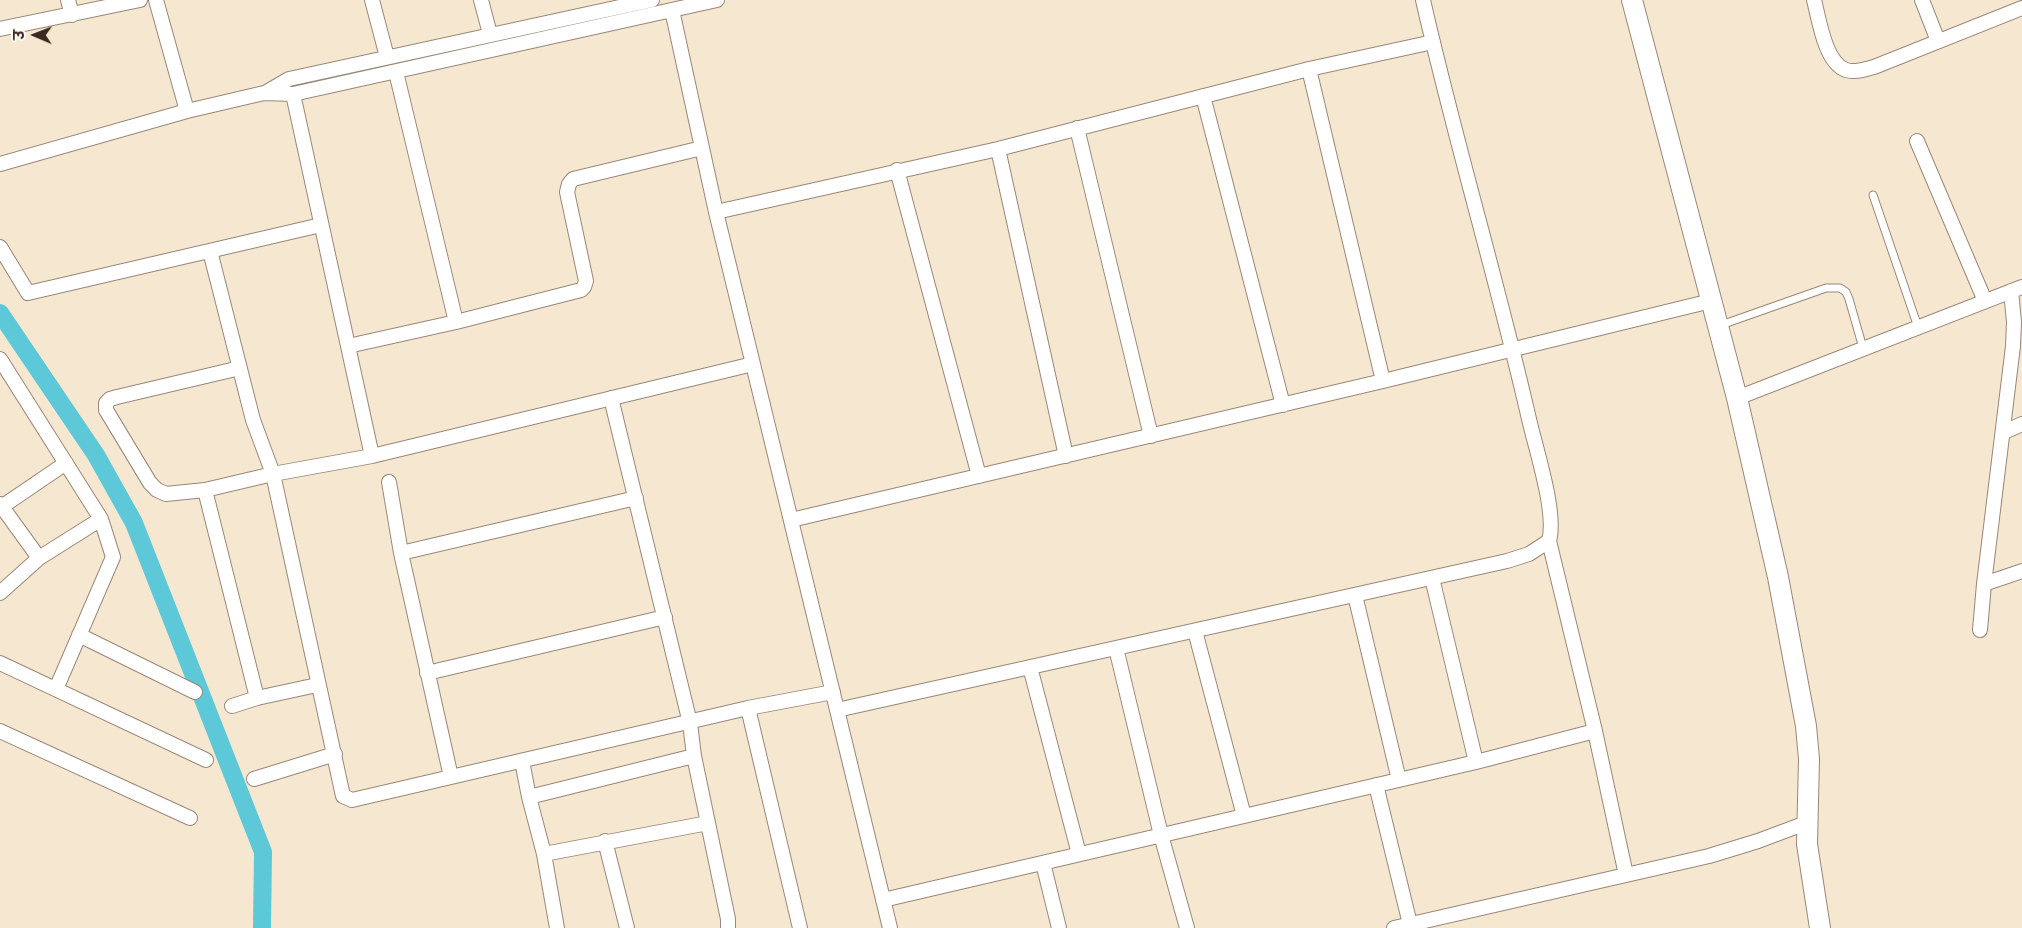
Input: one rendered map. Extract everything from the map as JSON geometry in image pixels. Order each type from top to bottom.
[{"type":"street","points":[[68,0],[72,14]]},
{"type":"street","points":[[0,29],[140,0]]},
{"type":"street","points":[[156,0],[187,112]]},
{"type":"street","points":[[372,0],[387,57]]},
{"type":"street","points":[[481,0],[490,34]]},
{"type":"street","points":[[264,94],[289,79],[652,0]]},
{"type":"street","points":[[0,164],[187,112],[264,94],[293,94],[717,0]]},
{"type":"street","points":[[1423,0],[1513,350],[1548,502],[1552,531],[1549,542],[1595,731],[1626,875]]},
{"type":"street","points":[[1632,0],[1737,398],[1778,577],[1806,726],[1809,759],[1807,844],[1820,928]]},
{"type":"street","points":[[1814,0],[1830,55],[1836,64],[1845,70],[1856,71],[1874,67],[2022,8]]},
{"type":"street","points":[[1922,0],[1938,41]]},
{"type":"street","points":[[672,10],[716,212],[890,928]]},
{"type":"street","points":[[716,212],[897,170],[998,149],[1309,69],[1433,42]]},
{"type":"street","points":[[1309,69],[1383,382]]},
{"type":"street","points":[[396,72],[456,322]]},
{"type":"street","points":[[293,94],[372,456]]},
{"type":"street","points":[[1203,96],[1283,405]]},
{"type":"street","points":[[1077,128],[1152,436]]},
{"type":"street","points":[[1917,141],[1985,301]]},
{"type":"street","points":[[348,346],[456,322],[581,290],[586,280],[567,192],[569,184],[573,179],[702,148]]},
{"type":"street","points":[[998,149],[1066,456]]},
{"type":"street","points":[[897,170],[978,476]]},
{"type":"street","points":[[0,247],[28,293],[322,225]]},
{"type":"street","points":[[210,251],[253,420],[273,474],[343,796],[352,800],[748,708],[833,692]]},
{"type":"street","points":[[1737,398],[2017,289],[2004,432],[1984,584],[1980,630]]},
{"type":"street","points":[[791,520],[1383,382],[1711,301]]},
{"type":"street","points":[[0,359],[101,519],[112,557],[56,689]]},
{"type":"street","points":[[240,368],[117,397],[110,399],[106,403],[106,410],[150,483],[157,490],[166,494],[205,490],[273,474],[372,456],[753,364]]},
{"type":"street","points":[[612,398],[690,722],[694,756],[728,919],[728,928]]},
{"type":"street","points":[[2004,432],[2022,424]]},
{"type":"street","points":[[39,558],[1,506],[66,463]]},
{"type":"street","points":[[389,482],[401,554],[451,777]]},
{"type":"street","points":[[205,490],[257,698]]},
{"type":"street","points":[[401,554],[636,498]]},
{"type":"street","points":[[0,592],[39,558],[101,519]]},
{"type":"street","points":[[837,710],[1432,578],[1529,554],[1549,542]]},
{"type":"street","points":[[1984,584],[2022,571]]},
{"type":"street","points":[[1432,578],[1476,762]]},
{"type":"street","points":[[1355,596],[1399,780]]},
{"type":"street","points":[[427,674],[665,617]]},
{"type":"street","points":[[1195,631],[1244,816]]},
{"type":"street","points":[[79,635],[195,692]]},
{"type":"street","points":[[1116,648],[1161,835],[1187,928]]},
{"type":"street","points":[[0,662],[206,760]]},
{"type":"street","points":[[1030,668],[1079,854]]},
{"type":"street","points":[[232,706],[257,698],[318,685]]},
{"type":"street","points":[[748,708],[800,928]]},
{"type":"street","points":[[0,731],[190,818]]},
{"type":"street","points":[[883,900],[1476,762],[1595,731]]},
{"type":"street","points":[[254,778],[335,754]]},
{"type":"street","points":[[529,797],[694,756]]},
{"type":"street","points":[[522,761],[544,854],[557,928]]},
{"type":"street","points":[[1376,785],[1410,924]]},
{"type":"street","points":[[544,854],[708,822]]},
{"type":"street","points":[[1394,928],[1709,856],[1758,841],[1806,823]]},
{"type":"street","points":[[605,841],[627,928]]},
{"type":"street","points":[[1043,863],[1059,928]]},
{"type":"lane","points":[[1873,195],[1918,326]]},
{"type":"lane","points":[[1718,326],[1826,288],[1834,287],[1846,292],[1863,348]]},
{"type":"waterway","points":[[0,313],[96,455],[134,523],[263,852],[262,928]]}]
